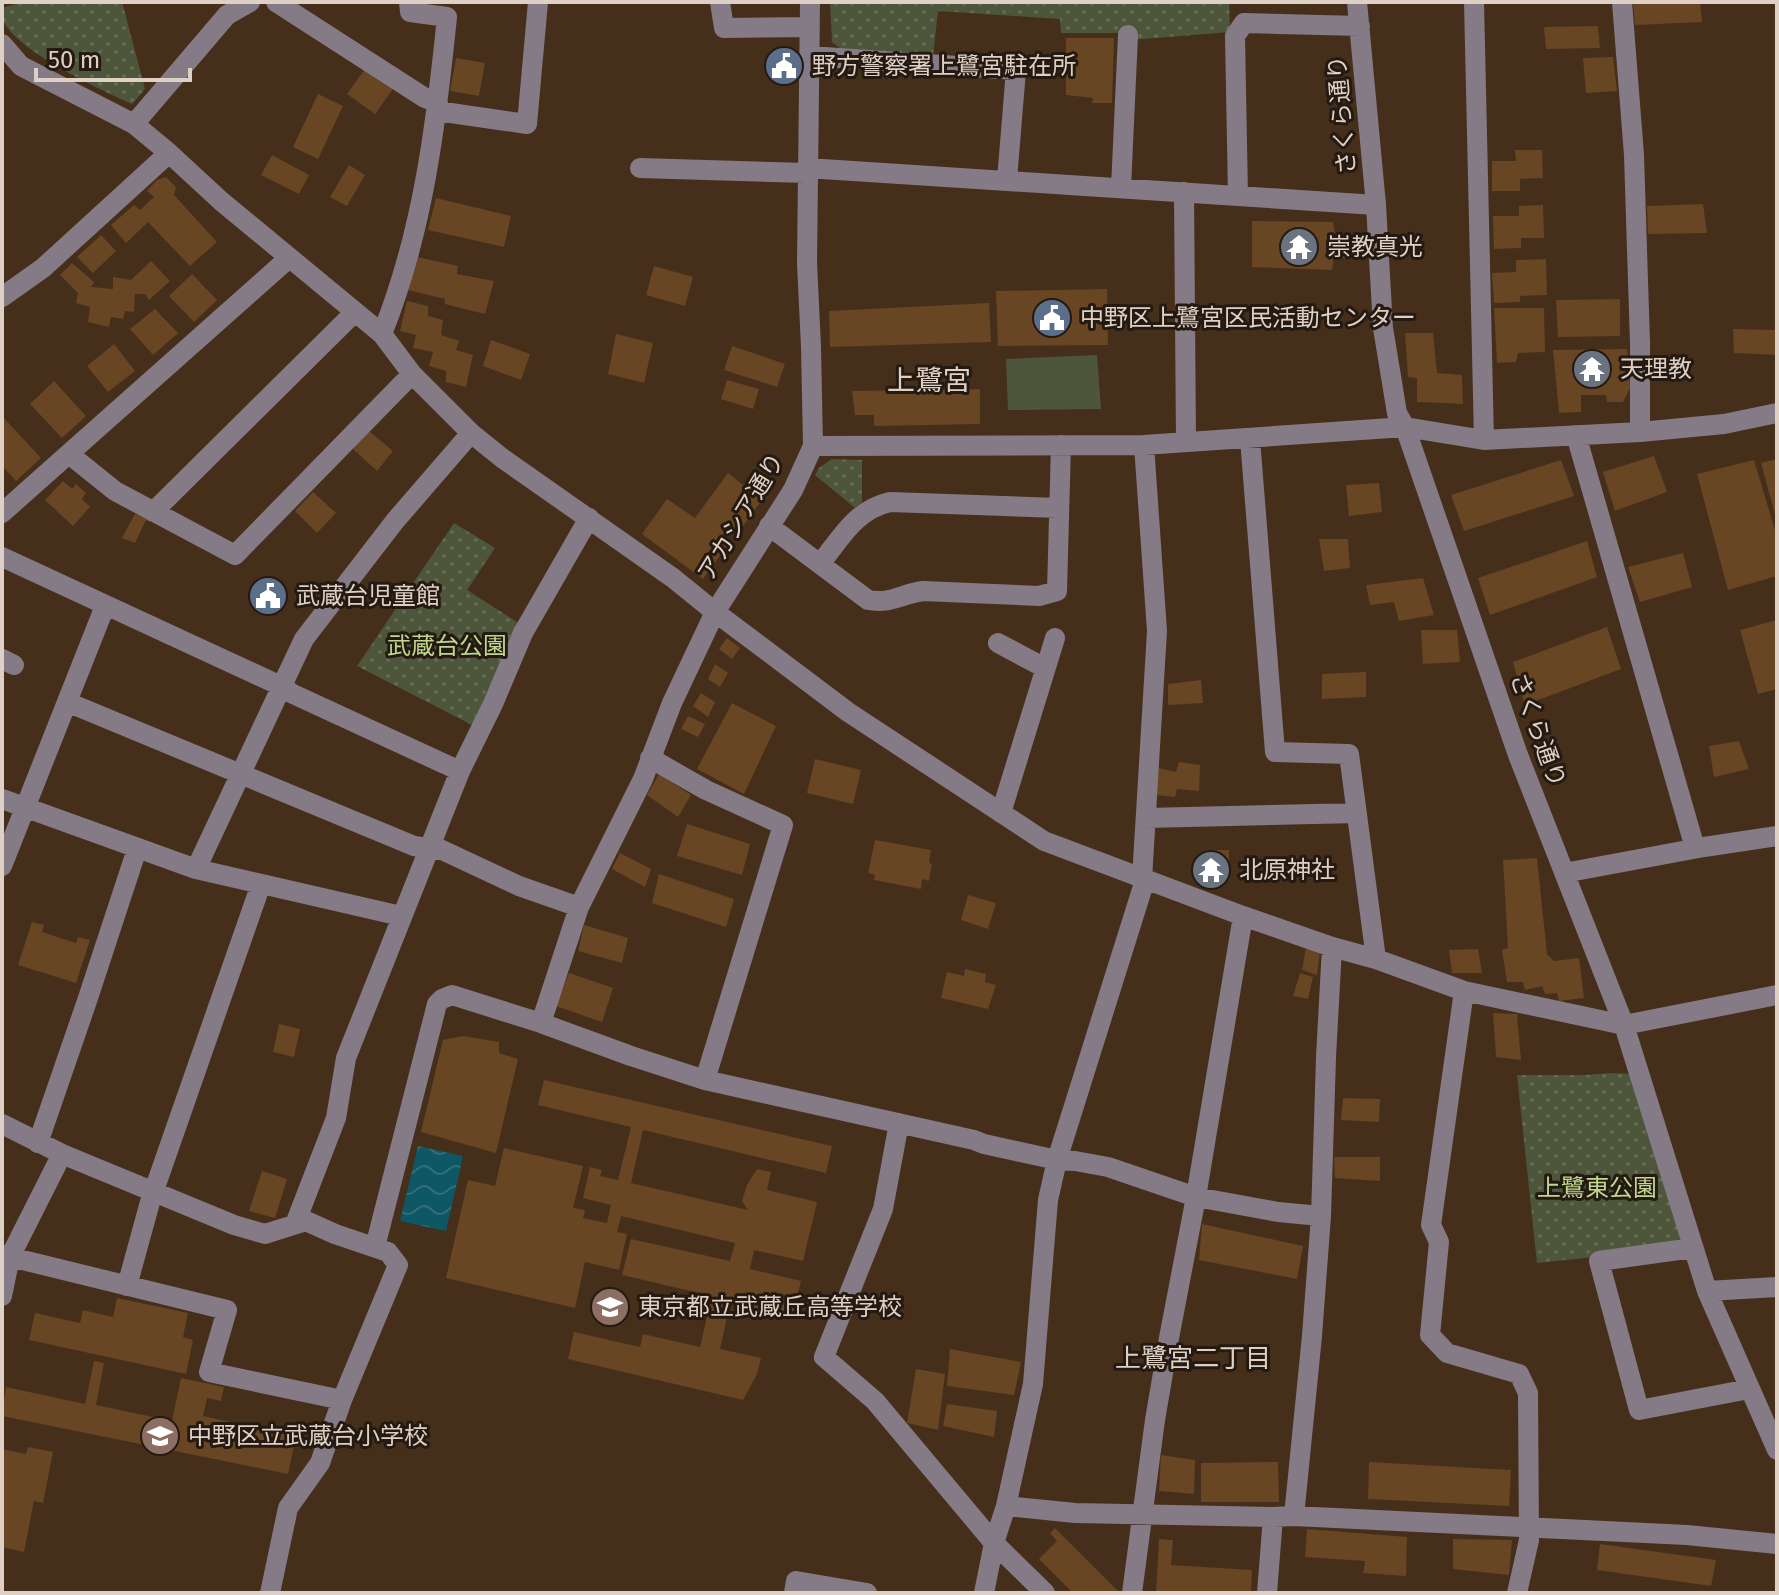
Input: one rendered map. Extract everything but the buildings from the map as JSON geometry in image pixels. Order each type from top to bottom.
[{"type":"street","points":[[134,124],[227,15],[250,2]]},
{"type":"street","points":[[276,2],[438,107],[527,124],[538,2]]},
{"type":"street","points":[[382,334],[423,201],[438,107],[447,17],[410,12],[409,2]]},
{"type":"street","points":[[720,2],[724,28],[810,27]]},
{"type":"street","name":"アカシア通り","points":[[541,1023],[579,907],[643,779],[672,703],[715,612],[793,490],[813,446],[807,263],[810,2]]},
{"type":"street","name":"さくら通り","points":[[1357,2],[1376,205],[1383,328],[1397,413],[1405,427],[1518,755],[1624,1025],[1707,1291],[1777,1450]]},
{"type":"street","points":[[1474,2],[1484,440]]},
{"type":"street","points":[[1622,2],[1634,155],[1640,432]]},
{"type":"street","points":[[1238,196],[1235,36],[1244,23],[1360,26]]},
{"type":"street","points":[[1121,188],[1128,35]]},
{"type":"street","points":[[2,44],[21,66],[134,124],[382,334],[412,374],[471,433],[502,458],[673,578],[848,712],[1044,841],[1243,916],[1464,991],[1624,1025],[1777,995]]},
{"type":"street","points":[[810,56],[1016,70],[1007,180]]},
{"type":"street","points":[[2,297],[43,268],[169,153]]},
{"type":"street","points":[[640,168],[807,170],[1007,180],[1376,205]]},
{"type":"street","points":[[1184,192],[1186,442]]},
{"type":"street","points":[[2,513],[289,258]]},
{"type":"street","points":[[153,512],[355,312]]},
{"type":"street","points":[[69,454],[115,491],[235,555],[412,374]]},
{"type":"street","points":[[813,446],[1144,445],[1405,427],[1484,440],[1640,432],[1724,424],[1777,413]]},
{"type":"street","points":[[196,869],[304,639],[395,521],[471,433]]},
{"type":"street","points":[[1576,435],[1695,848]]},
{"type":"street","points":[[1250,439],[1275,752],[1349,754],[1376,959]]},
{"type":"street","points":[[769,526],[868,600],[894,600],[908,593],[923,591],[1048,594],[1057,591],[1061,445]]},
{"type":"street","points":[[984,1593],[1033,1384],[1048,1200],[1057,1160],[1144,880],[1157,631],[1144,445]]},
{"type":"street","points":[[820,564],[855,519],[866,510],[890,502],[1059,508]]},
{"type":"street","points":[[295,1224],[336,1118],[346,1058],[460,771],[523,633],[589,518]]},
{"type":"street","points":[[2,557],[460,771]]},
{"type":"street","points":[[2,866],[105,606]]},
{"type":"street","points":[[1001,813],[1055,638]]},
{"type":"street","points":[[998,643],[1045,668]]},
{"type":"street","points":[[67,702],[414,846],[442,850],[519,886],[579,907]]},
{"type":"street","points":[[650,758],[706,790],[783,825],[705,1080]]},
{"type":"street","points":[[2,799],[196,869],[401,916]]},
{"type":"street","points":[[1146,818],[1357,813]]},
{"type":"street","points":[[1564,873],[1777,836]]},
{"type":"street","points":[[38,1143],[137,849]]},
{"type":"street","points":[[127,1286],[154,1192],[261,884]]},
{"type":"street","points":[[1132,1593],[1166,1351],[1196,1197],[1243,916]]},
{"type":"street","points":[[1267,1593],[1283,1517],[1312,1336],[1321,1216],[1332,947]]},
{"type":"street","points":[[1464,991],[1431,1225],[1439,1242],[1430,1335],[1447,1353],[1519,1374],[1528,1393],[1529,1540],[1517,1593]]},
{"type":"street","points":[[375,1247],[437,1004],[452,995],[705,1080],[1057,1160],[1108,1167],[1196,1197],[1278,1212],[1321,1216]]},
{"type":"street","points":[[899,1123],[883,1209],[824,1357],[875,1401],[994,1543],[1045,1593]]},
{"type":"street","points":[[2,1124],[62,1154],[234,1225],[265,1234],[306,1221],[388,1252],[398,1265],[342,1400],[320,1463],[288,1508],[270,1593]]},
{"type":"street","points":[[2,1296],[6,1256],[62,1154]]},
{"type":"street","points":[[1693,1248],[1599,1261],[1639,1410],[1749,1389]]},
{"type":"street","points":[[6,1256],[227,1310],[209,1372],[342,1400]]},
{"type":"street","points":[[1707,1291],[1777,1287]]},
{"type":"street","points":[[1006,1506],[1075,1513],[1283,1517],[1687,1535],[1777,1544]]},
{"type":"street","points":[[794,1593],[796,1581],[867,1593]]},
{"type":"green space","points":[[23,2],[122,2],[145,89],[132,104],[41,57],[11,32],[3,19],[2,8]]},
{"type":"green space","points":[[830,2],[1229,2],[1230,32],[1118,41],[1118,33],[1061,33],[1060,19],[938,11],[933,56],[840,48],[832,42]]},
{"type":"green space","points":[[1097,355],[1101,409],[1008,410],[1006,359]]},
{"type":"green space","points":[[832,459],[862,460],[862,502],[855,508],[815,475]]},
{"type":"green space","name":"武蔵台公園","points":[[454,523],[495,548],[467,590],[520,624],[476,727],[357,666]]},
{"type":"green space","name":"上鷺東公園","points":[[1631,1074],[1686,1243],[1537,1263],[1517,1075]]},
{"type":"water","points":[[418,1146],[463,1156],[446,1231],[400,1221]]},
{"type":"place","name":"野方警察署上鷺宮駐在所","points":[[784,66]]},
{"type":"place","name":"崇教真光","points":[[1299,247]]},
{"type":"place","name":"中野区上鷺宮区民活動センター","points":[[1052,318]]},
{"type":"place","name":"天理教","points":[[1592,369]]},
{"type":"place","name":"武蔵台児童館","points":[[268,596]]},
{"type":"place","name":"北原神社","points":[[1211,870]]},
{"type":"place","name":"東京都立武蔵丘高等学校","points":[[610,1307]]},
{"type":"place","name":"中野区立武蔵台小学校","points":[[160,1436]]},
{"type":"district","name":"上鷺宮","points":[[929,380]]},
{"type":"district","name":"上鷺宮二丁目","points":[[1193,1358]]}]
